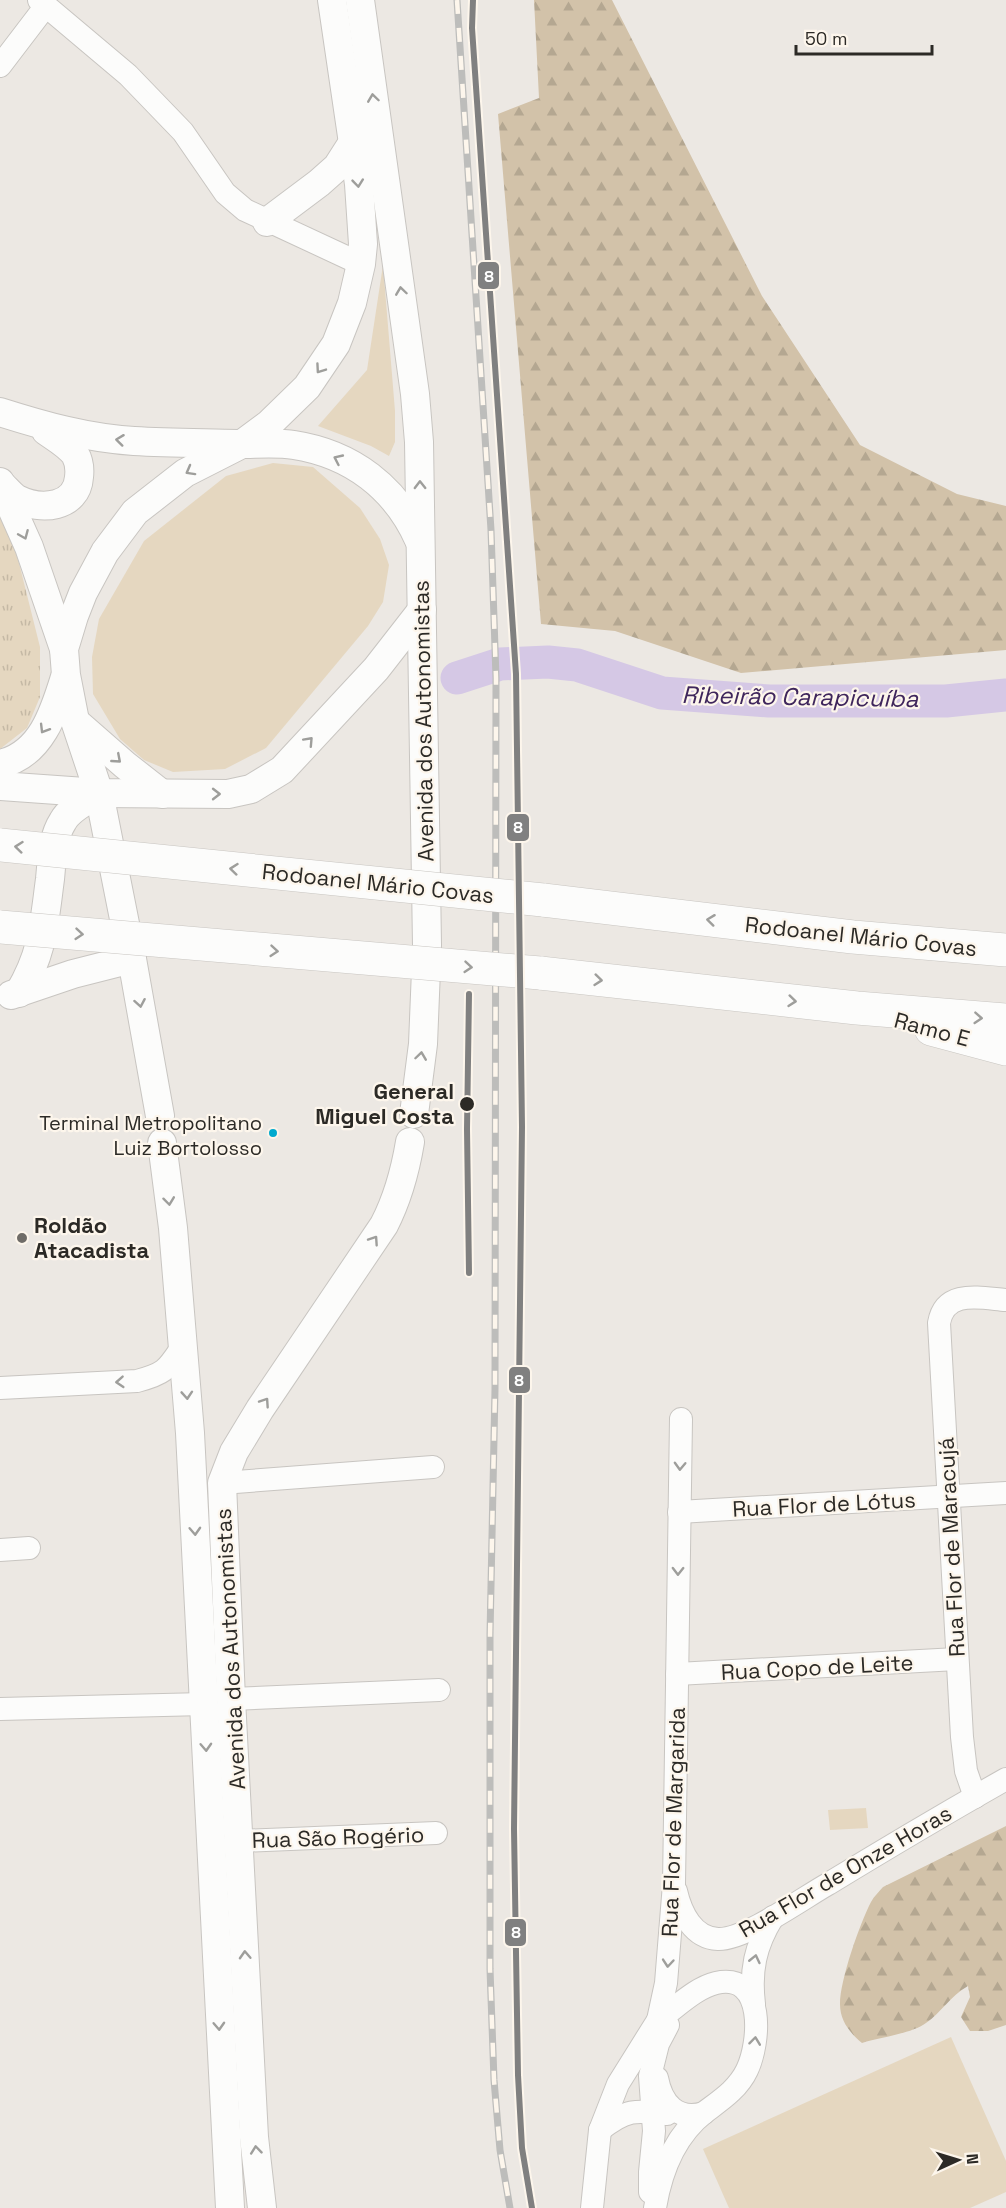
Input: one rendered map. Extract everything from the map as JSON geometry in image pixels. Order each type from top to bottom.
[{"type":"highway","name":"Rodoanel Mário Covas","points":[[0,845],[543,900],[853,937],[1006,950]]},
{"type":"highway","points":[[0,927],[540,973],[857,1008],[1006,1020]]},
{"type":"highway","points":[[853,937],[1006,934]]},
{"type":"highway","name":"Ramo E","points":[[857,1008],[1006,1049]]},
{"type":"main road","points":[[0,764],[28,751],[42,734],[56,709],[74,616],[105,552],[135,512],[164,487],[185,473],[242,444],[292,404],[336,344],[352,303],[361,264],[362,224],[353,142],[332,0]]},
{"type":"main road","name":"Avenida dos Autonomistas","points":[[360,0],[415,394],[421,483],[427,945],[423,1044],[414,1114]]},
{"type":"main road","points":[[267,222],[337,167],[353,142]]},
{"type":"main road","points":[[0,412],[76,434],[132,441],[293,445],[326,453],[359,468],[388,491],[409,518],[420,543]]},
{"type":"main road","points":[[2,484],[16,498],[31,503],[55,506],[70,499],[79,484],[80,468],[76,456],[64,443],[37,424]]},
{"type":"main road","name":"Avenida dos Autonomistas","points":[[2,484],[29,547],[65,662],[75,722],[99,793],[132,959],[161,1129],[184,1344],[193,1473],[217,1702],[239,1841],[255,2137],[262,2208]]},
{"type":"main road","points":[[0,786],[99,793],[162,794],[228,794],[250,789],[267,781],[282,770],[376,669],[422,610]]},
{"type":"main road","points":[[75,722],[162,794]]},
{"type":"main road","points":[[9,995],[32,971],[39,949],[44,929],[56,835],[63,819],[72,810],[99,793]]},
{"type":"main road","points":[[9,995],[74,974],[132,959]]},
{"type":"main road","name":"Avenida dos Autonomistas","points":[[230,2208],[217,1702],[222,1483],[234,1452],[260,1409],[384,1225],[395,1204],[410,1142]]},
{"type":"street","points":[[0,66],[42,3],[128,75],[183,132],[225,193],[245,210],[361,264]]},
{"type":"street","name":"Rua Flor de Maracujá","points":[[975,1797],[965,1763],[939,1333],[942,1311],[953,1301],[971,1298],[1006,1300]]},
{"type":"street","points":[[0,1388],[137,1381],[158,1376],[167,1369],[184,1344]]},
{"type":"street","name":"Rua Flor de Margarida","points":[[592,2208],[600,2130],[618,2084],[658,2020],[666,1983],[674,1884],[681,1419]]},
{"type":"street","points":[[222,1483],[433,1467]]},
{"type":"street","name":"Rua Flor de Lótus","points":[[679,1512],[1006,1493]]},
{"type":"street","points":[[0,1550],[29,1548]]},
{"type":"street","name":"Rua Copo de Leite","points":[[677,1674],[957,1659]]},
{"type":"street","points":[[0,1709],[217,1702],[439,1690]]},
{"type":"street","name":"Rua Flor de Onze Horas","points":[[674,1884],[685,1917],[695,1929],[709,1938],[728,1938],[773,1917],[1006,1779]]},
{"type":"street","name":"Rua São Rogério","points":[[239,1841],[436,1833]]},
{"type":"street","points":[[656,2207],[660,2183],[670,2155],[681,2138],[704,2113],[730,2092],[748,2068],[756,2038],[757,2022],[753,1962],[761,1938],[773,1917]]},
{"type":"street","points":[[682,2115],[669,2105],[662,2092],[657,2074],[658,2020],[704,1988],[727,1982],[742,1988],[754,2004]]},
{"type":"street","points":[[656,2207],[650,2172],[654,2142],[654,2112],[650,2082],[657,2050],[683,2004]]},
{"type":"street","points":[[600,2130],[613,2119],[628,2112],[691,2116],[704,2113]]},
{"type":"green space","points":[[534,0],[612,0],[762,296],[860,445],[957,494],[1006,506],[1006,650],[741,673],[615,631],[541,624],[498,114],[539,98]]},
{"type":"green space","points":[[383,265],[395,411],[395,442],[389,456],[371,446],[318,426],[367,370]]},
{"type":"green space","points":[[273,463],[313,467],[360,508],[380,539],[389,565],[383,602],[368,626],[266,748],[225,769],[173,772],[144,760],[120,739],[93,694],[92,657],[99,619],[144,541],[226,476]]},
{"type":"green space","points":[[0,506],[19,563],[40,647],[40,697],[27,728],[0,749]]},
{"type":"green space","points":[[866,1808],[868,1828],[830,1830],[828,1810]]},
{"type":"green space","points":[[1006,1826],[1006,2025],[988,2031],[970,2031],[961,2017],[970,1997],[968,1986],[920,2027],[862,2043],[846,2026],[840,2004],[843,1981],[851,1952],[872,1900],[883,1887]]},
{"type":"green space","points":[[951,2037],[1006,2161],[1006,2192],[970,2208],[729,2208],[703,2149]]},
{"type":"waterway","name":"Ribeirão Carapicuíba","points":[[457,678],[500,664],[548,662],[577,665],[662,693],[769,701],[946,701],[1006,695]]},
{"type":"railway","points":[[457,0],[491,530],[496,678],[495,1389],[490,1635],[490,1969],[494,2080],[500,2150],[510,2208]]},
{"type":"transit line","name":"8","points":[[473,0],[472,28],[516,674],[522,1127],[514,1829],[518,2075],[522,2148],[532,2208]]},
{"type":"transit line","name":"8","points":[[469,994],[467,1129],[469,1273]]},
{"type":"place","name":"General Miguel Costa","points":[[467,1104]]},
{"type":"place","name":"Terminal Metropolitano Luiz Bortolosso","points":[[273,1133]]},
{"type":"place","name":"Roldão Atacadista","points":[[22,1238]]}]
